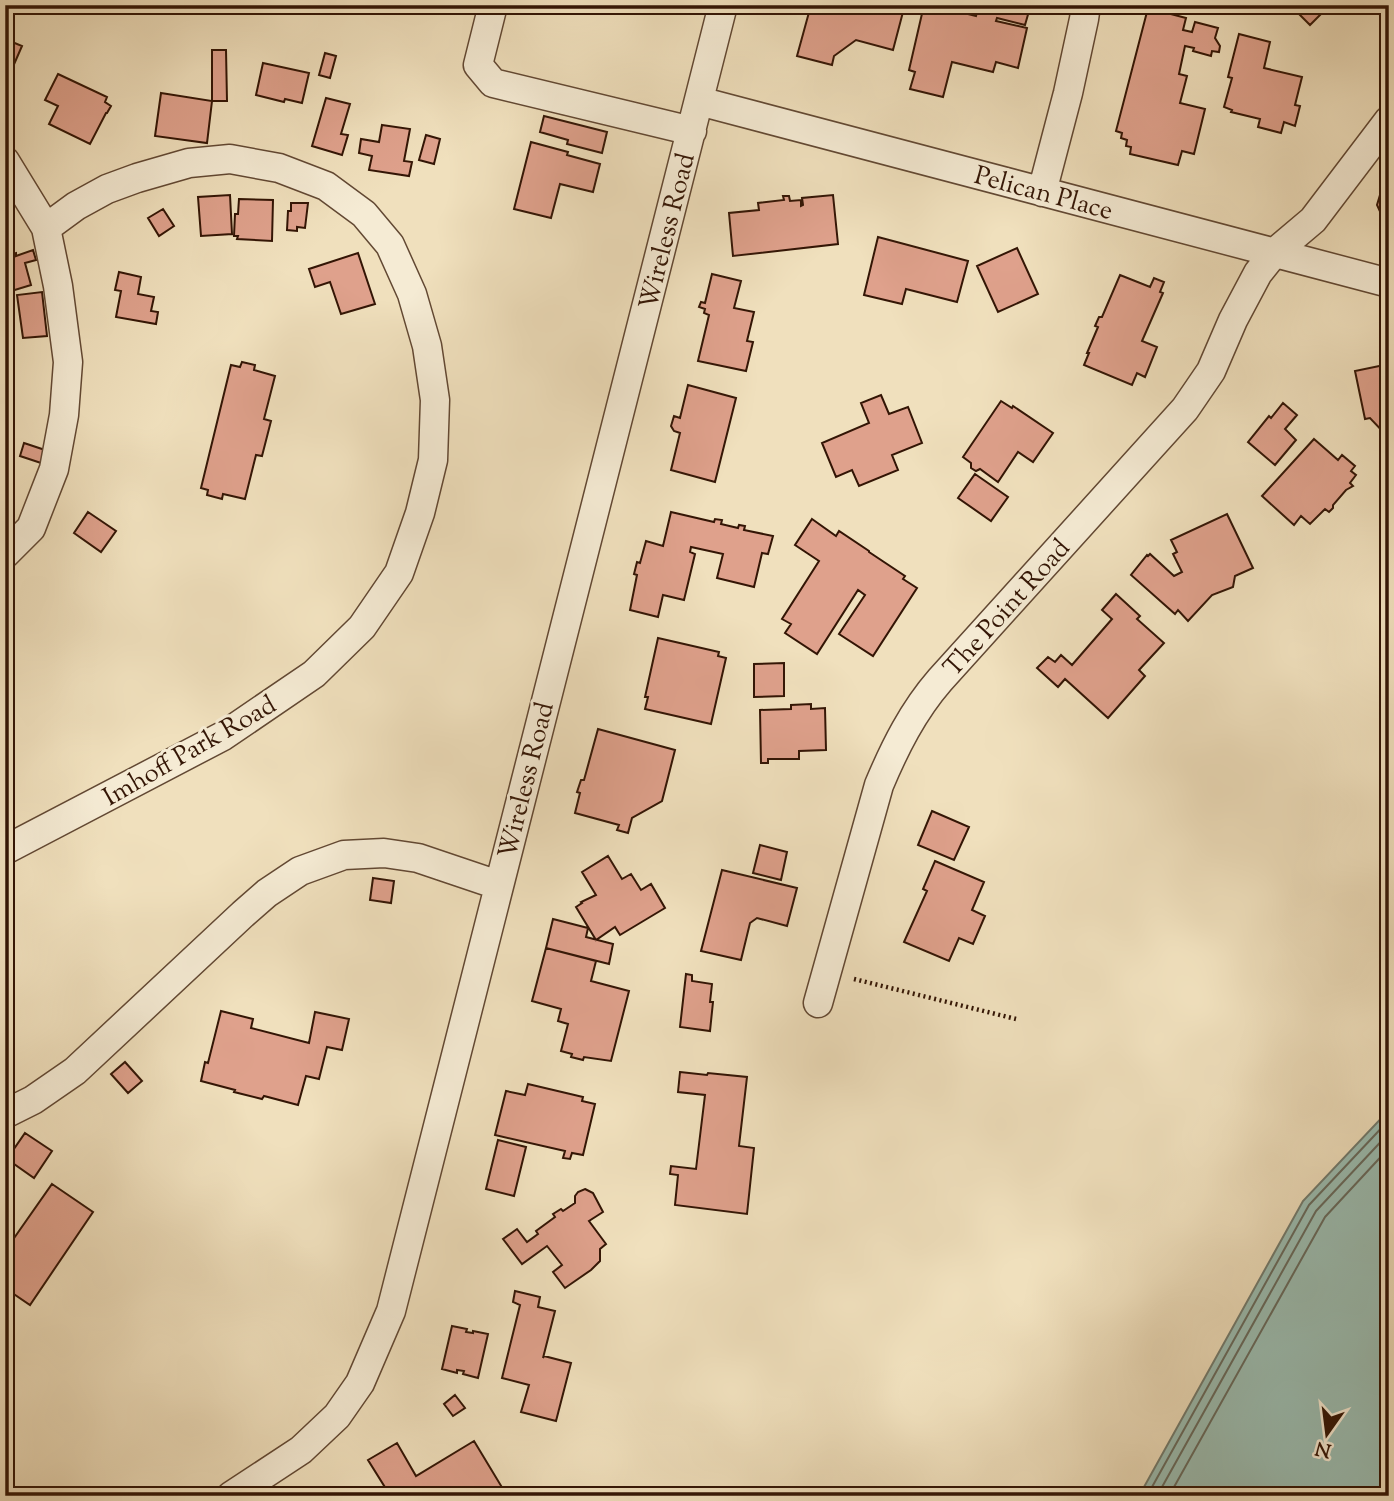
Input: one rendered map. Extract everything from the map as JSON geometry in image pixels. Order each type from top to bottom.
[{"type":"street","points":[[493,5],[478,65],[493,83],[692,131]]},
{"type":"street","name":"Wireless Road","points":[[231,1496],[300,1450],[338,1416],[359,1383],[391,1311],[723,5]]},
{"type":"street","points":[[1042,192],[1068,93],[1086,5]]},
{"type":"street","name":"Pelican Place","points":[[699,101],[1389,283]]},
{"type":"street","name":"The Point Road","points":[[818,1003],[879,785],[890,759],[925,697],[1185,409],[1211,371],[1233,320],[1258,273],[1274,253],[1313,220],[1389,120]]},
{"type":"street","name":"Imhoff Park Road","points":[[5,850],[223,736],[314,674],[362,626],[399,573],[421,513],[433,460],[435,400],[428,346],[412,294],[390,244],[365,214],[326,186],[279,169],[230,159],[189,163],[107,189],[76,206],[46,228]]},
{"type":"street","points":[[5,161],[46,228],[58,286],[68,362],[64,415],[54,469],[31,528],[5,554]]},
{"type":"street","points":[[5,1114],[33,1100],[75,1071],[243,914],[300,870],[344,855],[384,853],[418,858],[498,886]]},
{"type":"path","points":[[826,972],[1016,1019]]},
{"type":"water","points":[[1389,1110],[1389,1496],[1139,1496],[1303,1201]]},
{"type":"building","points":[[811,5],[848,5],[872,11],[873,5],[878,5],[903,12],[893,50],[856,40],[834,56],[832,65],[797,56]]},
{"type":"building","points":[[924,5],[970,5],[968,14],[976,16],[979,5],[1006,5],[1029,11],[1025,25],[997,18],[996,21],[1027,28],[1018,68],[996,62],[993,72],[952,62],[943,97],[910,89],[915,72],[909,70]]},
{"type":"building","points":[[1290,5],[1330,5],[1310,25]]},
{"type":"building","points":[[1389,5],[1389,21],[1369,7]]},
{"type":"building","points":[[1148,8],[1186,18],[1183,30],[1192,32],[1195,22],[1218,28],[1215,38],[1220,46],[1219,52],[1212,51],[1211,56],[1185,46],[1179,74],[1187,76],[1180,103],[1205,109],[1194,154],[1182,151],[1178,165],[1130,154],[1131,147],[1126,146],[1127,140],[1121,138],[1122,133],[1116,131]]},
{"type":"building","points":[[1239,34],[1270,42],[1264,68],[1302,77],[1295,105],[1300,106],[1295,126],[1284,122],[1281,133],[1258,127],[1260,119],[1231,112],[1232,110],[1224,107],[1232,78],[1228,77]]},
{"type":"building","points":[[5,39],[22,46],[5,85]]},
{"type":"building","points":[[212,50],[226,50],[227,101],[212,101]]},
{"type":"building","points":[[325,53],[336,56],[330,78],[319,75]]},
{"type":"building","points":[[263,63],[309,73],[302,103],[256,95]]},
{"type":"building","points":[[58,74],[107,97],[105,102],[111,106],[90,144],[49,124],[58,106],[45,100]]},
{"type":"building","points":[[161,93],[212,101],[207,143],[155,136]]},
{"type":"building","points":[[326,98],[350,104],[341,134],[348,135],[342,155],[312,146]]},
{"type":"building","points":[[544,116],[607,132],[602,153],[567,144],[568,140],[540,132]]},
{"type":"building","points":[[382,125],[410,129],[404,161],[412,162],[409,176],[369,170],[372,156],[359,153],[361,139],[379,142]]},
{"type":"building","points":[[426,135],[440,139],[434,164],[419,160]]},
{"type":"building","points":[[531,142],[600,164],[593,192],[560,184],[551,218],[514,209]]},
{"type":"building","points":[[1383,185],[1389,187],[1389,231],[1377,205]]},
{"type":"building","points":[[230,195],[232,234],[201,236],[198,197]]},
{"type":"building","points":[[833,195],[838,244],[733,256],[729,213],[759,210],[758,203],[784,200],[783,196],[789,196],[790,201],[801,200],[801,206],[802,198]]},
{"type":"building","points":[[239,199],[273,200],[272,241],[237,239],[238,236],[234,236]]},
{"type":"building","points":[[291,203],[308,203],[305,228],[287,230]]},
{"type":"building","points":[[163,209],[174,226],[159,236],[148,218]]},
{"type":"building","points":[[878,237],[968,261],[957,302],[906,289],[902,304],[864,295]]},
{"type":"building","points":[[1017,248],[1038,294],[998,312],[977,266]]},
{"type":"building","points":[[33,250],[36,260],[25,263],[31,285],[5,293],[5,256],[16,253],[16,256]]},
{"type":"building","points":[[358,253],[375,304],[341,314],[330,282],[315,287],[309,269]]},
{"type":"building","points":[[119,272],[141,277],[138,294],[154,297],[151,311],[158,312],[156,324],[116,317],[121,291],[115,290]]},
{"type":"building","points":[[712,274],[741,281],[734,308],[754,312],[747,341],[753,342],[746,371],[698,361],[709,315],[704,313],[705,309],[699,307],[701,302],[705,303]]},
{"type":"building","points":[[1120,275],[1150,287],[1154,278],[1164,282],[1160,292],[1163,293],[1142,341],[1157,347],[1145,377],[1137,373],[1132,385],[1084,365],[1098,327],[1095,326],[1099,317],[1102,317]]},
{"type":"building","points":[[42,292],[47,336],[23,338],[17,295]]},
{"type":"building","points":[[242,362],[255,365],[254,370],[275,376],[264,419],[271,421],[262,456],[256,455],[245,499],[223,494],[222,499],[207,495],[208,490],[201,488],[231,365],[240,367]]},
{"type":"building","points":[[1389,364],[1388,437],[1370,418],[1365,419],[1355,371]]},
{"type":"building","points":[[688,385],[736,398],[715,482],[671,470],[680,433],[674,431],[671,426],[674,416],[680,418]]},
{"type":"building","points":[[881,395],[889,414],[908,407],[922,443],[892,455],[898,470],[859,486],[852,470],[836,477],[822,443],[869,423],[861,403]]},
{"type":"building","points":[[1001,401],[1053,433],[1033,462],[1018,452],[998,482],[980,469],[976,471],[971,468],[971,463],[963,457]]},
{"type":"building","points":[[1283,403],[1297,415],[1285,429],[1296,440],[1275,465],[1248,442]]},
{"type":"building","points":[[1314,439],[1338,460],[1342,455],[1355,466],[1351,471],[1356,475],[1350,483],[1353,486],[1346,490],[1329,512],[1325,509],[1310,524],[1301,516],[1294,525],[1262,496]]},
{"type":"building","points":[[24,443],[51,452],[47,465],[20,456]]},
{"type":"building","points":[[975,474],[1008,497],[991,521],[958,498]]},
{"type":"building","points":[[88,512],[116,531],[101,552],[74,533]]},
{"type":"building","points":[[671,512],[714,522],[715,519],[722,520],[721,524],[738,528],[739,525],[745,526],[744,530],[773,536],[768,554],[762,553],[754,587],[717,578],[723,554],[691,547],[690,552],[695,554],[684,600],[663,595],[658,617],[630,610],[637,562],[640,563],[646,541],[663,546]]},
{"type":"building","points":[[1227,514],[1253,568],[1235,576],[1233,587],[1212,595],[1188,621],[1178,610],[1175,614],[1131,575],[1150,554],[1174,576],[1182,572],[1173,554],[1177,552],[1171,540]]},
{"type":"building","points":[[812,519],[836,536],[839,531],[905,576],[903,579],[917,588],[873,656],[839,634],[865,595],[858,590],[817,654],[785,633],[791,624],[782,619],[819,561],[795,545]]},
{"type":"building","points":[[1116,594],[1140,616],[1137,619],[1164,643],[1139,670],[1145,676],[1108,718],[1065,679],[1058,687],[1037,668],[1048,657],[1055,662],[1061,655],[1072,665],[1112,619],[1102,610]]},
{"type":"building","points":[[658,638],[719,652],[718,656],[726,658],[711,724],[645,709],[648,697],[645,697]]},
{"type":"building","points":[[784,663],[784,696],[754,697],[754,664]]},
{"type":"building","points":[[811,704],[811,709],[825,708],[826,750],[799,751],[799,759],[768,759],[768,763],[761,763],[760,710],[791,709],[791,705]]},
{"type":"building","points":[[598,729],[675,750],[662,801],[632,818],[628,833],[617,830],[619,825],[575,813],[580,793],[577,792],[581,780],[584,780]]},
{"type":"building","points":[[932,811],[969,827],[954,860],[918,845]]},
{"type":"building","points":[[760,845],[787,852],[781,880],[753,873]]},
{"type":"building","points":[[608,856],[622,879],[631,874],[641,890],[651,884],[665,908],[620,935],[615,927],[596,940],[576,907],[596,895],[582,872]]},
{"type":"building","points":[[935,861],[984,882],[972,910],[985,916],[973,944],[959,938],[949,961],[904,942],[927,891],[923,889]]},
{"type":"building","points":[[722,870],[797,888],[787,926],[757,918],[750,923],[741,960],[701,951]]},
{"type":"building","points":[[373,878],[394,881],[391,903],[370,900]]},
{"type":"building","points":[[553,919],[588,928],[586,937],[613,944],[609,964],[546,948]]},
{"type":"building","points":[[546,948],[596,961],[591,981],[629,991],[611,1061],[584,1057],[583,1060],[561,1051],[568,1024],[558,1021],[561,1009],[532,1001]]},
{"type":"building","points":[[686,974],[692,975],[692,981],[712,984],[710,1031],[680,1027]]},
{"type":"building","points":[[221,1011],[253,1019],[251,1028],[309,1043],[315,1012],[349,1019],[342,1050],[327,1047],[319,1079],[306,1076],[298,1105],[264,1096],[262,1099],[201,1081]]},
{"type":"building","points":[[125,1062],[142,1081],[128,1093],[111,1074]]},
{"type":"building","points":[[680,1072],[747,1077],[739,1146],[754,1148],[747,1214],[675,1205],[678,1175],[670,1174],[671,1166],[696,1169],[705,1095],[678,1092]]},
{"type":"building","points":[[528,1084],[583,1097],[582,1101],[595,1104],[583,1155],[572,1153],[570,1159],[563,1158],[565,1151],[495,1135],[506,1091],[525,1095]]},
{"type":"building","points":[[25,1133],[52,1151],[34,1178],[7,1159]]},
{"type":"building","points":[[498,1140],[526,1147],[514,1196],[486,1189]]},
{"type":"building","points":[[52,1184],[93,1212],[30,1305],[5,1288],[5,1251]]},
{"type":"building","points":[[585,1189],[593,1193],[603,1212],[589,1221],[606,1244],[600,1249],[600,1261],[565,1288],[553,1272],[562,1265],[547,1246],[522,1264],[503,1239],[517,1229],[527,1242],[538,1234],[536,1231],[555,1217],[553,1214],[575,1203],[575,1196]]},
{"type":"building","points":[[515,1291],[540,1297],[538,1307],[555,1311],[543,1358],[544,1356],[571,1363],[556,1421],[521,1412],[529,1385],[502,1378],[520,1305],[513,1302]]},
{"type":"building","points":[[452,1326],[467,1329],[466,1332],[488,1334],[478,1378],[463,1374],[464,1371],[457,1370],[457,1373],[442,1369]]},
{"type":"building","points":[[455,1395],[465,1408],[453,1416],[444,1404]]},
{"type":"building","points":[[474,1441],[503,1489],[499,1491],[502,1496],[398,1496],[394,1488],[388,1492],[368,1460],[397,1443],[416,1476]]}]
